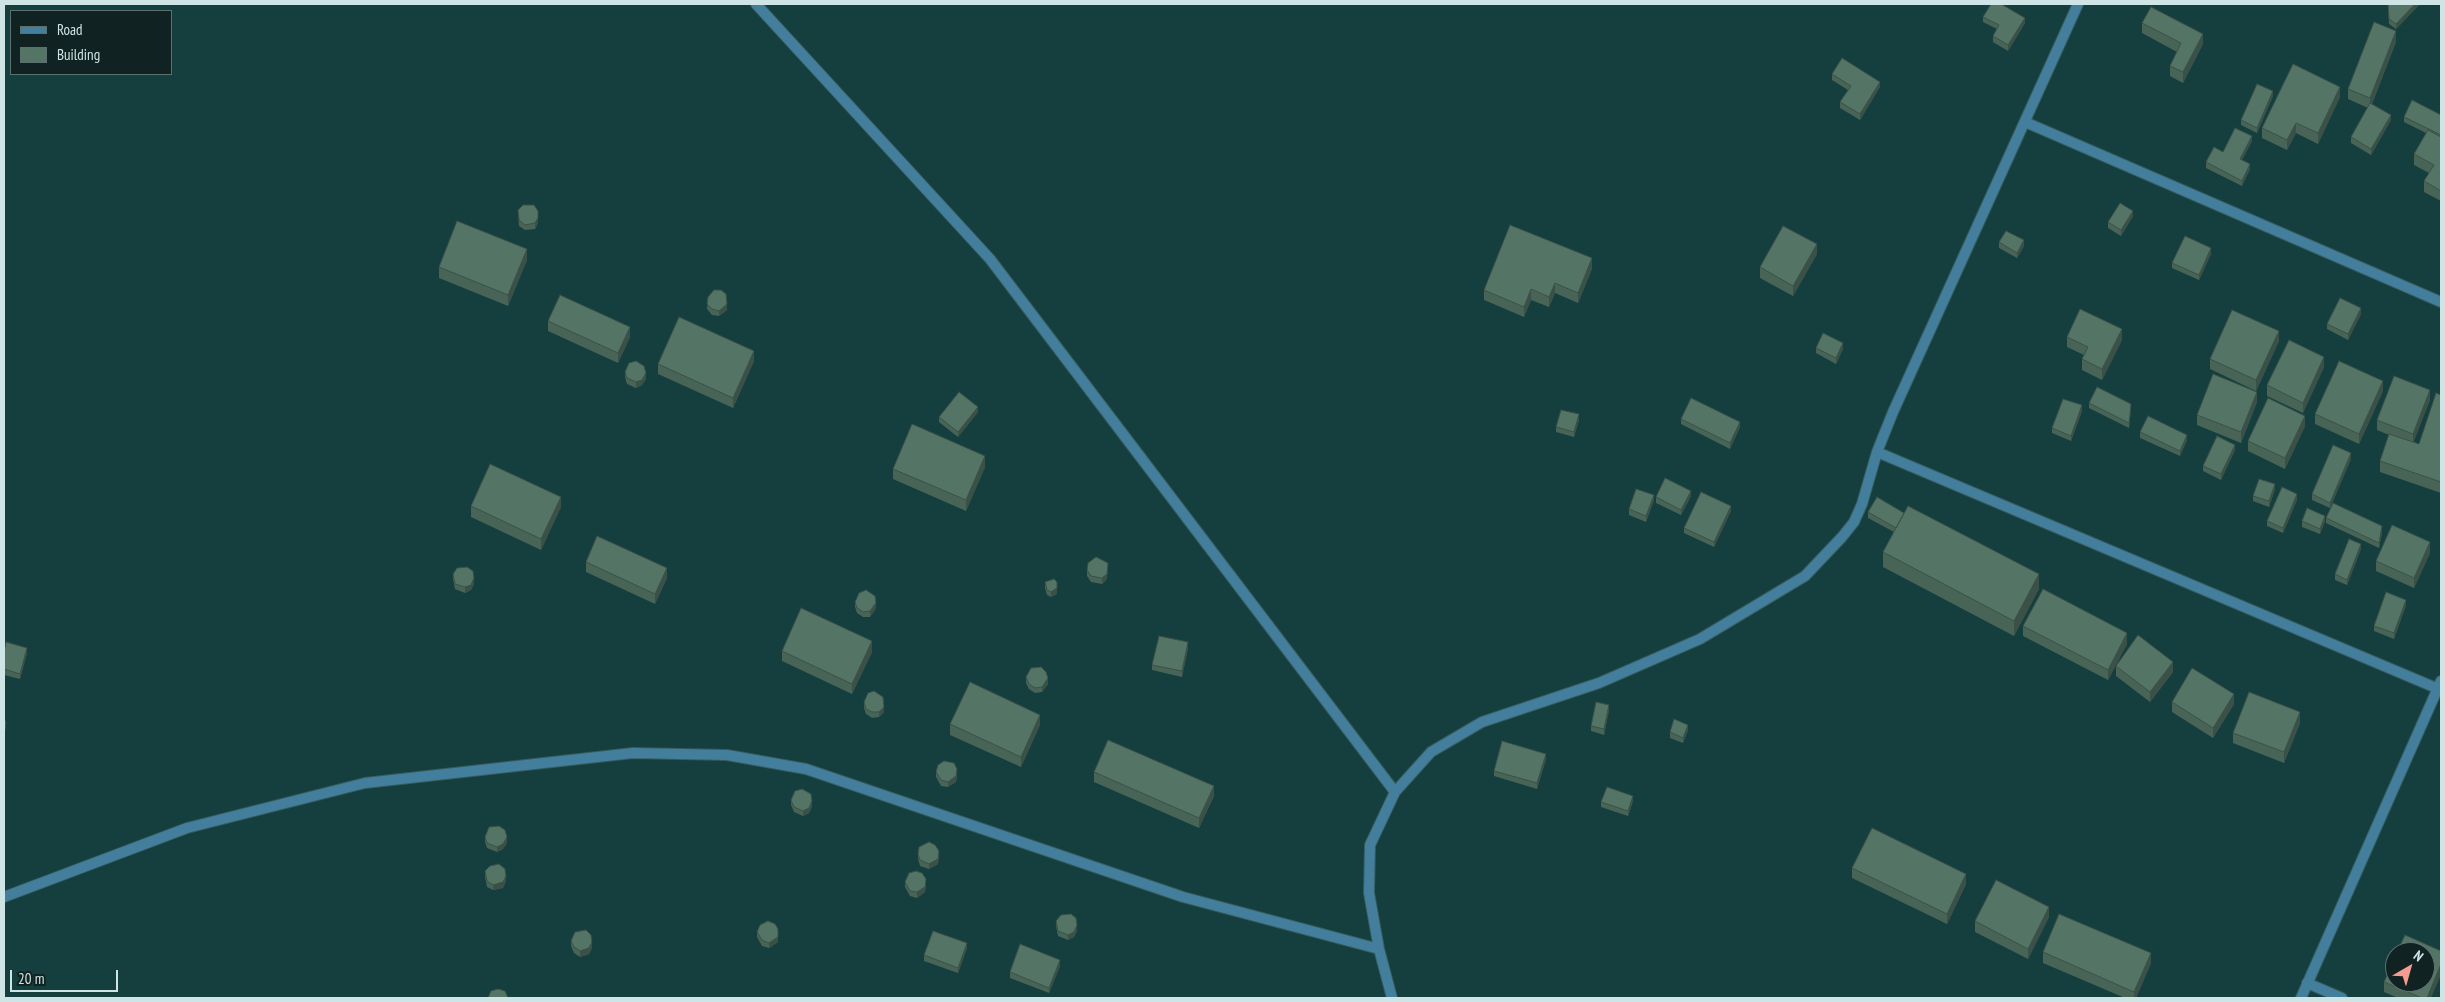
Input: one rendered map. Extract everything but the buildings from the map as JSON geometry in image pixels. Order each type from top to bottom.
[{"type":"street","points":[[756,4],[990,259],[1395,792]]},
{"type":"street","points":[[1392,998],[1378,949],[1369,893],[1370,845],[1395,792],[1431,752],[1482,722],[1598,683],[1700,638],[1805,576],[1842,537],[1854,522],[1862,504],[1877,452],[2078,4]]},
{"type":"street","points":[[2024,122],[2441,302]]},
{"type":"street","points":[[1877,452],[2440,686],[2301,998]]},
{"type":"street","points":[[4,897],[188,828],[365,783],[633,752],[728,755],[806,769],[1183,898],[1378,949]]},
{"type":"street","points":[[2307,983],[2342,998]]}]
